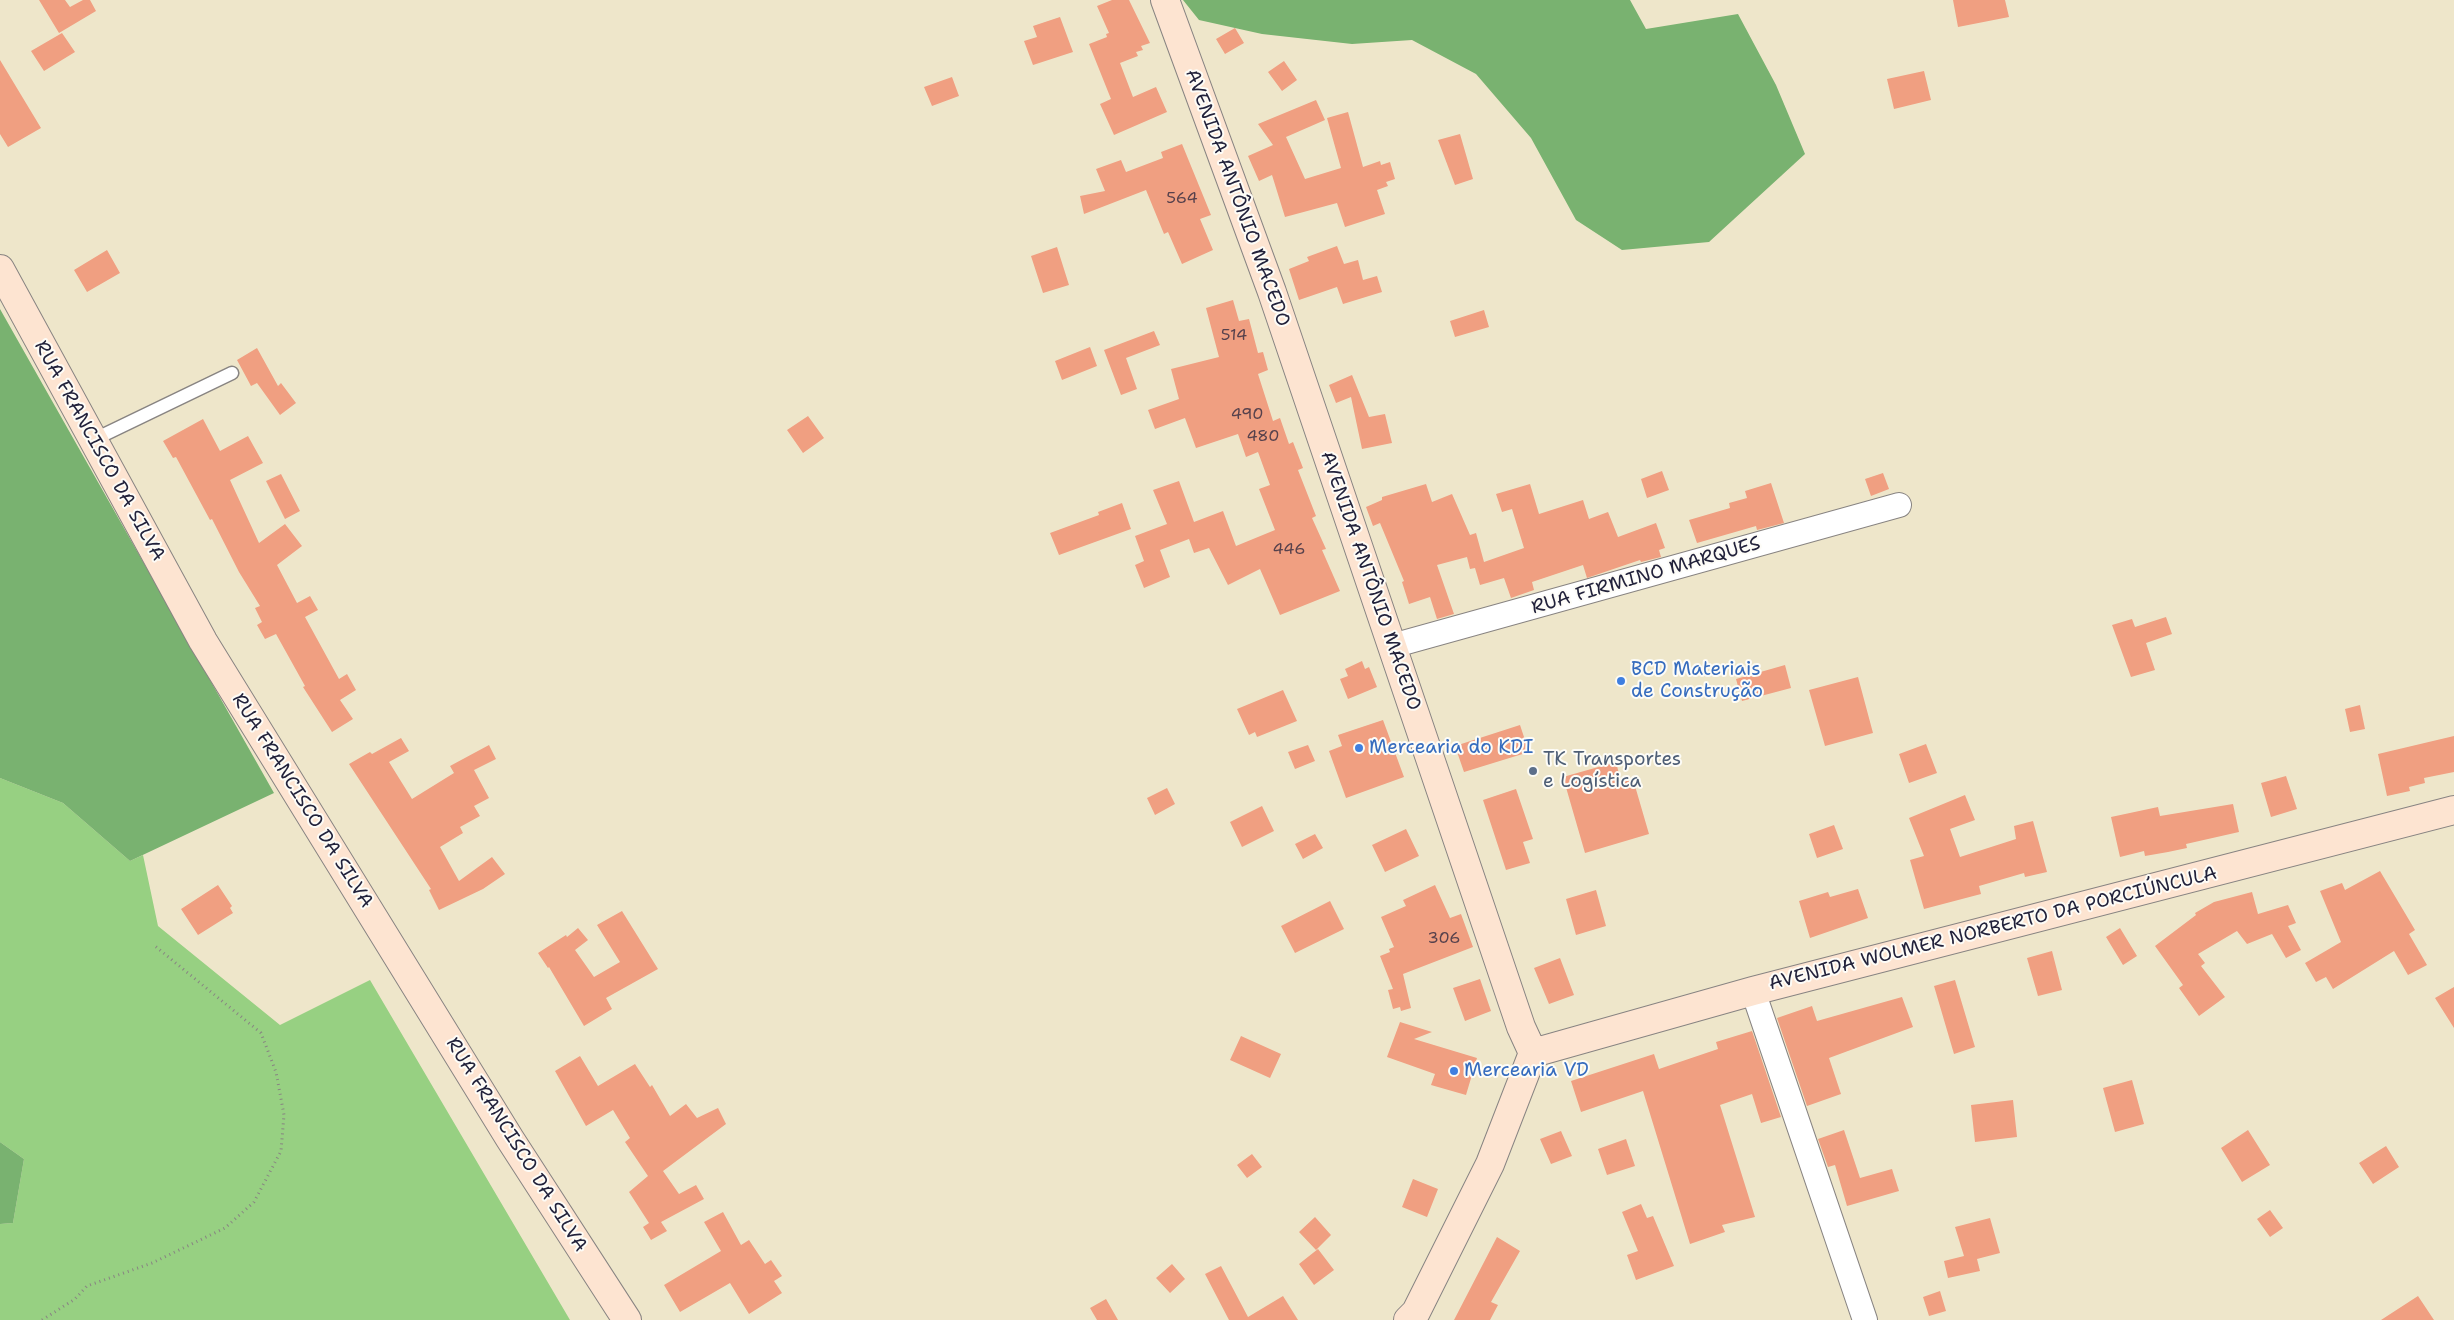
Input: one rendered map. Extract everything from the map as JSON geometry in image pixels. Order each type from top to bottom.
[{"type":"street","name":"AVENIDA ANTÔNIO MACEDO","points":[[1165,0],[1272,292],[1521,1027],[1533,1054]]},
{"type":"street","name":"RUA FRANCISCO DA SILVA","points":[[0,269],[203,641],[510,1139],[627,1320]]},
{"type":"street","name":"RUA FIRMINO MARQUES","points":[[1392,646],[1899,505]]},
{"type":"street","name":"AVENIDA WOLMER NORBERTO DA PORCIÚNCULA","points":[[1533,1054],[1753,991],[2454,810]]},
{"type":"street","points":[[1753,991],[1865,1320]]},
{"type":"street","points":[[1408,1320],[1416,1312],[1490,1164],[1533,1054]]},
{"type":"lane","points":[[93,440],[232,373]]},
{"type":"path","points":[[42,1320],[74,1299],[87,1286],[152,1263],[225,1228],[254,1202],[281,1151],[284,1115],[276,1072],[261,1033],[155,946]]},
{"type":"green space","points":[[1183,0],[1630,0],[1646,29],[1738,14],[1776,85],[1805,154],[1709,242],[1622,250],[1576,220],[1531,138],[1476,74],[1412,40],[1352,44],[1262,34],[1199,20]]},
{"type":"green space","points":[[0,309],[274,793],[130,861],[63,803],[0,778]]},
{"type":"green space","points":[[0,778],[63,803],[130,861],[143,855],[158,926],[280,1025],[370,980],[570,1320],[0,1320],[0,1224],[13,1223],[24,1159],[0,1142]]},
{"type":"green space","points":[[0,1142],[24,1159],[13,1223],[0,1224]]},
{"type":"building","points":[[39,0],[65,0],[70,7],[83,0],[90,0],[96,11],[59,33]]},
{"type":"building","points":[[1112,0],[1129,0],[1150,43],[1141,46],[1143,50],[1136,52],[1138,56],[1120,63],[1133,97],[1156,87],[1167,112],[1114,135],[1100,104],[1111,99],[1089,44],[1107,37],[1106,34],[1109,33],[1097,6]]},
{"type":"building","points":[[1953,0],[2005,0],[2009,17],[1958,27]]},
{"type":"building","points":[[1060,17],[1073,52],[1033,65],[1024,41],[1037,37],[1033,26]]},
{"type":"building","points":[[1235,28],[1244,43],[1225,54],[1216,39]]},
{"type":"building","points":[[62,33],[75,52],[44,71],[31,51]]},
{"type":"building","points":[[0,60],[41,128],[8,147],[0,134]]},
{"type":"building","points":[[1284,61],[1297,80],[1282,91],[1268,72]]},
{"type":"building","points":[[1924,71],[1931,100],[1894,109],[1887,79]]},
{"type":"building","points":[[952,77],[959,96],[932,106],[924,87]]},
{"type":"building","points":[[1316,100],[1325,120],[1286,137],[1305,179],[1341,168],[1327,118],[1348,112],[1363,167],[1380,161],[1381,165],[1390,162],[1395,179],[1386,182],[1388,186],[1377,190],[1385,214],[1345,227],[1337,203],[1285,217],[1272,175],[1259,181],[1248,156],[1273,145],[1258,124]]},
{"type":"building","points":[[1460,134],[1473,179],[1455,185],[1438,140]]},
{"type":"building","points":[[1182,144],[1211,215],[1200,219],[1213,250],[1182,264],[1168,232],[1164,234],[1146,190],[1084,214],[1080,196],[1105,191],[1096,169],[1121,160],[1126,172],[1163,158],[1161,152]]},
{"type":"building","points":[[1337,246],[1344,264],[1358,260],[1363,280],[1377,276],[1382,292],[1343,304],[1337,287],[1299,300],[1289,269],[1309,261],[1307,257]]},
{"type":"building","points":[[1057,247],[1069,285],[1043,293],[1031,256]]},
{"type":"building","points":[[107,250],[120,273],[87,292],[74,270]]},
{"type":"building","points":[[1233,300],[1239,321],[1249,319],[1258,353],[1263,352],[1268,370],[1258,374],[1273,421],[1280,418],[1289,444],[1293,442],[1303,468],[1298,470],[1316,516],[1312,518],[1326,549],[1322,550],[1340,591],[1280,615],[1260,569],[1228,585],[1209,548],[1194,553],[1189,539],[1160,550],[1170,577],[1144,588],[1135,565],[1144,561],[1135,536],[1167,524],[1153,490],[1179,481],[1194,522],[1223,511],[1236,546],[1275,530],[1259,489],[1270,485],[1258,452],[1246,457],[1238,434],[1196,448],[1185,418],[1155,429],[1148,410],[1179,399],[1171,369],[1219,357],[1206,308]]},
{"type":"building","points":[[1484,310],[1489,327],[1455,337],[1450,321]]},
{"type":"building","points":[[1154,331],[1160,345],[1126,358],[1137,389],[1121,395],[1104,350]]},
{"type":"building","points":[[1090,347],[1097,366],[1062,380],[1055,361]]},
{"type":"building","points":[[257,348],[278,386],[281,383],[296,403],[280,415],[257,383],[251,386],[237,360]]},
{"type":"building","points":[[1352,375],[1369,417],[1385,414],[1392,443],[1362,449],[1351,397],[1336,403],[1329,385]]},
{"type":"building","points":[[808,416],[824,438],[803,453],[787,430]]},
{"type":"building","points":[[203,419],[220,451],[248,436],[263,463],[230,480],[259,543],[285,524],[302,546],[277,565],[297,603],[310,596],[318,610],[305,617],[339,679],[347,674],[356,690],[340,700],[353,719],[332,732],[303,687],[305,686],[276,634],[265,639],[257,625],[262,622],[255,608],[260,606],[239,572],[212,519],[210,520],[176,457],[173,458],[163,441]]},
{"type":"building","points":[[1662,471],[1669,490],[1647,498],[1641,479]]},
{"type":"building","points":[[1883,473],[1889,489],[1871,496],[1865,479]]},
{"type":"building","points":[[281,474],[300,511],[285,519],[266,481]]},
{"type":"building","points":[[1771,483],[1784,523],[1757,530],[1756,526],[1697,543],[1689,520],[1730,508],[1729,503],[1747,498],[1745,491]]},
{"type":"building","points":[[1426,484],[1432,502],[1452,494],[1470,535],[1476,533],[1484,562],[1524,548],[1512,509],[1502,512],[1496,494],[1530,484],[1539,514],[1583,500],[1589,519],[1608,512],[1618,537],[1656,523],[1665,548],[1659,550],[1661,557],[1641,562],[1640,560],[1587,578],[1583,565],[1532,582],[1534,590],[1511,598],[1504,578],[1480,585],[1475,568],[1470,569],[1467,557],[1437,565],[1454,614],[1437,619],[1430,597],[1409,604],[1402,582],[1404,581],[1380,523],[1373,526],[1366,507],[1382,500],[1382,497]]},
{"type":"building","points":[[1122,503],[1131,529],[1059,555],[1050,533],[1099,515],[1098,512]]},
{"type":"building","points":[[2166,617],[2172,634],[2146,643],[2155,670],[2131,677],[2112,625],[2132,619],[2135,627]]},
{"type":"building","points":[[1362,661],[1365,669],[1369,667],[1377,687],[1348,699],[1340,679],[1348,676],[1345,669]]},
{"type":"building","points":[[1785,665],[1791,688],[1742,701],[1736,679]]},
{"type":"building","points":[[1858,677],[1873,733],[1825,746],[1809,690]]},
{"type":"building","points":[[1283,690],[1297,721],[1257,737],[1255,732],[1249,735],[1237,709]]},
{"type":"building","points":[[2360,705],[2365,729],[2350,732],[2345,709]]},
{"type":"building","points":[[1383,720],[1404,777],[1346,798],[1329,751],[1342,746],[1338,735]]},
{"type":"building","points":[[1520,725],[1529,752],[1464,772],[1455,746]]},
{"type":"building","points":[[2454,736],[2454,772],[2424,778],[2425,783],[2409,787],[2410,791],[2387,796],[2378,754]]},
{"type":"building","points":[[401,738],[409,751],[389,762],[412,799],[454,773],[450,766],[489,745],[496,759],[474,770],[489,798],[474,806],[480,816],[460,827],[463,833],[440,847],[459,881],[492,857],[505,874],[483,889],[439,910],[429,890],[431,889],[349,764]]},
{"type":"building","points":[[1926,744],[1937,773],[1909,783],[1899,754]]},
{"type":"building","points":[[1308,745],[1315,761],[1295,769],[1288,752]]},
{"type":"building","points":[[1616,762],[1621,782],[1633,779],[1649,834],[1585,853],[1563,777]]},
{"type":"building","points":[[2286,776],[2297,809],[2271,817],[2261,783]]},
{"type":"building","points":[[1167,788],[1175,804],[1155,815],[1147,798]]},
{"type":"building","points":[[1516,789],[1533,839],[1523,842],[1530,863],[1506,870],[1483,800]]},
{"type":"building","points":[[1965,795],[1975,820],[1950,829],[1960,857],[2016,839],[2014,826],[2033,821],[2047,872],[2025,877],[2024,873],[1979,886],[1981,894],[1924,909],[1910,860],[1924,856],[1909,818]]},
{"type":"building","points":[[2233,804],[2239,832],[2186,844],[2187,848],[2168,852],[2145,856],[2144,851],[2120,857],[2111,817],[2158,807],[2160,816]]},
{"type":"building","points":[[1262,806],[1274,831],[1242,847],[1230,822]]},
{"type":"building","points":[[1834,825],[1843,849],[1817,858],[1809,834]]},
{"type":"building","points":[[1406,829],[1419,856],[1385,872],[1372,845]]},
{"type":"building","points":[[1315,834],[1323,848],[1303,859],[1295,844]]},
{"type":"building","points":[[2380,871],[2415,930],[2409,934],[2427,965],[2408,975],[2394,951],[2333,989],[2326,977],[2316,982],[2305,963],[2341,942],[2320,891],[2342,883],[2345,890]]},
{"type":"building","points":[[218,885],[232,906],[230,908],[233,913],[198,935],[181,909]]},
{"type":"building","points":[[1435,885],[1450,918],[1461,914],[1473,947],[1403,974],[1411,1008],[1401,1011],[1400,1007],[1393,1009],[1388,990],[1393,989],[1380,956],[1390,952],[1389,949],[1394,947],[1381,917],[1406,906],[1403,900]]},
{"type":"building","points":[[1858,889],[1868,918],[1810,938],[1799,901],[1828,892],[1830,897]]},
{"type":"building","points":[[1596,890],[1606,926],[1576,935],[1566,899]]},
{"type":"building","points":[[2252,892],[2258,914],[2288,905],[2296,923],[2288,926],[2301,950],[2286,958],[2272,934],[2247,944],[2237,931],[2198,954],[2205,963],[2201,966],[2225,997],[2199,1016],[2179,988],[2183,985],[2155,946],[2196,915],[2195,913],[2214,902]]},
{"type":"building","points":[[1330,901],[1344,929],[1295,953],[1281,926]]},
{"type":"building","points":[[622,911],[658,969],[606,998],[612,1009],[584,1026],[549,967],[538,953],[566,935],[567,937],[578,928],[588,940],[575,950],[594,977],[620,962],[597,925]]},
{"type":"building","points":[[2120,928],[2137,956],[2123,965],[2106,937]]},
{"type":"building","points":[[2052,951],[2062,990],[2038,996],[2027,958]]},
{"type":"building","points":[[1560,958],[1574,995],[1549,1004],[1534,968]]},
{"type":"building","points":[[1480,979],[1491,1011],[1465,1021],[1453,988]]},
{"type":"building","points":[[1955,980],[1975,1047],[1954,1054],[1934,986]]},
{"type":"building","points":[[2454,987],[2454,1028],[2435,998]]},
{"type":"building","points":[[1902,997],[1913,1027],[1829,1058],[1841,1094],[1807,1106],[1777,1018],[1812,1006],[1817,1021]]},
{"type":"building","points":[[1400,1022],[1432,1032],[1414,1039],[1477,1058],[1466,1095],[1431,1085],[1435,1074],[1387,1057]]},
{"type":"building","points":[[1752,1031],[1781,1117],[1761,1123],[1752,1094],[1720,1105],[1755,1217],[1722,1225],[1725,1232],[1690,1244],[1643,1091],[1581,1112],[1571,1081],[1654,1054],[1659,1069],[1718,1049],[1716,1042]]},
{"type":"building","points":[[1241,1036],[1281,1054],[1270,1078],[1230,1060]]},
{"type":"building","points":[[580,1056],[598,1086],[635,1064],[650,1087],[652,1085],[670,1116],[686,1104],[697,1118],[718,1108],[726,1124],[663,1171],[679,1194],[696,1185],[704,1199],[661,1222],[667,1231],[651,1240],[643,1227],[649,1223],[629,1192],[648,1176],[625,1142],[630,1138],[613,1110],[586,1126],[555,1071]]},
{"type":"building","points":[[2132,1080],[2144,1124],[2115,1132],[2103,1088]]},
{"type":"building","points":[[2013,1100],[2017,1137],[1975,1142],[1971,1105]]},
{"type":"building","points":[[1844,1130],[1860,1178],[1892,1169],[1899,1191],[1847,1206],[1835,1165],[1828,1167],[1818,1139]]},
{"type":"building","points":[[2248,1130],[2270,1165],[2242,1182],[2221,1148]]},
{"type":"building","points":[[1561,1131],[1572,1156],[1551,1164],[1540,1139]]},
{"type":"building","points":[[1626,1139],[1635,1166],[1607,1175],[1598,1149]]},
{"type":"building","points":[[2386,1146],[2399,1167],[2373,1184],[2359,1163]]},
{"type":"building","points":[[1252,1154],[1262,1167],[1247,1178],[1237,1165]]},
{"type":"building","points":[[1413,1179],[1438,1189],[1427,1217],[1402,1207]]},
{"type":"building","points":[[1641,1204],[1647,1218],[1653,1216],[1674,1266],[1636,1280],[1627,1255],[1638,1251],[1622,1212]]},
{"type":"building","points":[[2270,1210],[2283,1228],[2270,1237],[2257,1219]]},
{"type":"building","points":[[723,1212],[741,1245],[749,1240],[765,1264],[771,1260],[782,1276],[774,1281],[782,1293],[749,1314],[730,1283],[680,1312],[664,1285],[721,1251],[704,1222]]},
{"type":"building","points":[[1315,1217],[1331,1235],[1316,1250],[1299,1232]]},
{"type":"building","points":[[1990,1218],[2000,1253],[1977,1259],[1980,1271],[1948,1278],[1944,1261],[1964,1256],[1955,1227]]},
{"type":"building","points":[[1497,1237],[1520,1251],[1491,1302],[1498,1305],[1490,1320],[1454,1320]]},
{"type":"building","points":[[1318,1249],[1334,1270],[1314,1285],[1299,1264]]},
{"type":"building","points":[[1172,1264],[1185,1279],[1170,1293],[1156,1278]]},
{"type":"building","points":[[1221,1266],[1248,1317],[1283,1296],[1298,1320],[1229,1320],[1205,1274]]},
{"type":"building","points":[[1940,1291],[1946,1311],[1929,1316],[1923,1297]]},
{"type":"building","points":[[2418,1296],[2434,1320],[2381,1320]]},
{"type":"building","points":[[1106,1299],[1118,1320],[1097,1320],[1090,1308]]},
{"type":"place","name":"BCD Materiais de Construção","points":[[1621,681]]},
{"type":"place","name":"Mercearia do KDI","points":[[1359,748]]},
{"type":"place","name":"TK Transportes e Logística","points":[[1533,771]]},
{"type":"place","name":"Mercearia VD","points":[[1454,1071]]}]
